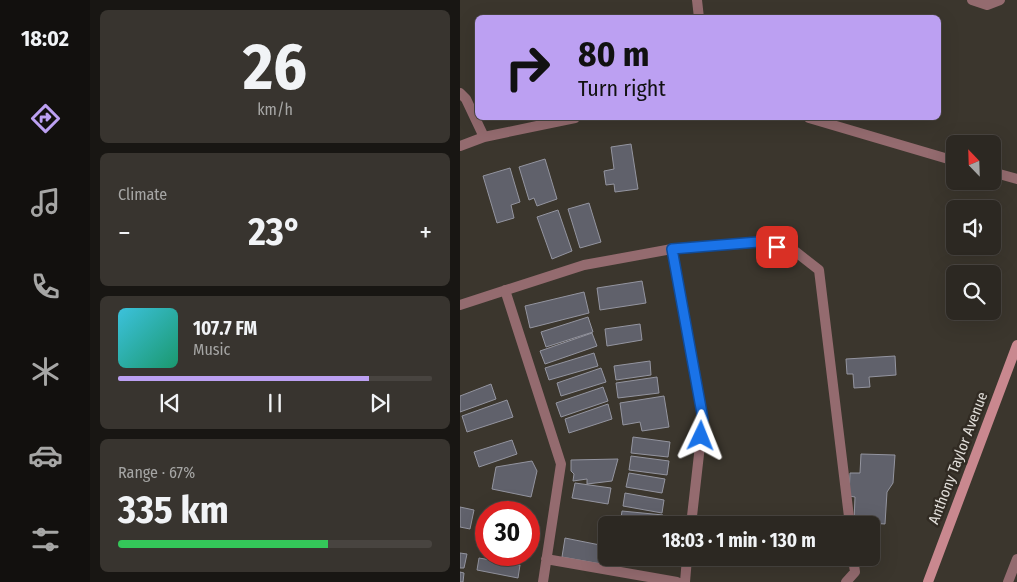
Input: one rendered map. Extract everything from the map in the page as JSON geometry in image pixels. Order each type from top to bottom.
[{"type":"main road","name":"Anthony Taylor Avenue","points":[[928,582],[1017,345]]},
{"type":"street","points":[[697,0],[699,15]]},
{"type":"street","points":[[972,0],[988,5],[1000,0]]},
{"type":"street","points":[[460,93],[466,99],[475,118]]},
{"type":"street","points":[[476,120],[484,138]]},
{"type":"street","points":[[460,146],[484,138],[566,120]]},
{"type":"street","points":[[816,120],[946,158]]},
{"type":"street","points":[[1001,175],[1017,179]]},
{"type":"street","points":[[460,305],[584,265],[672,249],[758,242],[796,252],[819,270],[849,516]]},
{"type":"street","points":[[672,249],[703,419],[692,516]]},
{"type":"street","points":[[505,290],[561,464],[543,582]]},
{"type":"street","points":[[546,559],[677,582]]},
{"type":"street","points":[[1008,582],[1017,559]]},
{"type":"street","points":[[684,582],[686,566]]},
{"type":"street","points":[[846,582],[855,572],[854,566]]},
{"type":"building","points":[[631,144],[638,189],[615,192],[614,184],[606,185],[604,171],[614,169],[611,147]]},
{"type":"building","points":[[545,159],[557,199],[537,206],[534,198],[529,200],[519,167]]},
{"type":"building","points":[[510,168],[520,202],[511,205],[514,218],[497,223],[483,176]]},
{"type":"building","points":[[589,203],[601,242],[580,248],[568,209]]},
{"type":"building","points":[[558,210],[572,251],[552,259],[537,217]]},
{"type":"building","points":[[642,281],[646,303],[600,310],[597,288]]},
{"type":"building","points":[[584,292],[589,313],[530,328],[525,306]]},
{"type":"building","points":[[588,317],[593,332],[546,347],[541,332]]},
{"type":"building","points":[[640,324],[642,340],[607,346],[605,329]]},
{"type":"building","points":[[592,333],[597,346],[545,364],[540,351]]},
{"type":"building","points":[[594,353],[598,366],[549,380],[545,368]]},
{"type":"building","points":[[895,356],[896,375],[869,377],[870,387],[854,388],[853,374],[847,374],[846,359]]},
{"type":"building","points":[[650,361],[651,375],[616,380],[614,366]]},
{"type":"building","points":[[601,368],[606,382],[561,396],[557,383]]},
{"type":"building","points":[[657,377],[659,393],[618,398],[616,383]]},
{"type":"building","points":[[491,384],[496,399],[460,412],[460,396]]},
{"type":"building","points":[[603,387],[608,401],[561,417],[556,403]]},
{"type":"building","points":[[664,396],[669,427],[642,431],[640,422],[623,425],[620,403]]},
{"type":"building","points":[[507,400],[513,417],[467,432],[462,416]]},
{"type":"building","points":[[608,404],[612,419],[569,433],[565,419]]},
{"type":"building","points":[[633,437],[670,442],[668,457],[631,453]]},
{"type":"building","points":[[512,440],[517,454],[479,467],[474,452]]},
{"type":"building","points":[[861,454],[895,455],[893,483],[887,492],[885,524],[880,524],[880,516],[854,516],[855,497],[849,496],[850,473],[860,473]]},
{"type":"building","points":[[631,456],[669,461],[667,475],[629,470]]},
{"type":"building","points":[[618,459],[612,481],[587,484],[587,479],[573,481],[574,474],[571,471],[571,460]]},
{"type":"building","points":[[532,461],[537,471],[531,497],[492,489],[496,467]]},
{"type":"building","points":[[629,473],[665,479],[662,493],[626,487]]},
{"type":"building","points":[[575,483],[611,488],[608,504],[572,498]]},
{"type":"building","points":[[625,493],[664,500],[662,513],[623,506]]},
{"type":"building","points":[[460,507],[474,510],[470,529],[460,527]]},
{"type":"building","points":[[622,511],[663,515],[663,516],[621,516]]},
{"type":"building","points":[[565,538],[598,545],[598,563],[562,557]]},
{"type":"building","points":[[460,553],[467,554],[464,568],[460,568]]},
{"type":"building","points":[[478,566],[520,566],[518,578],[477,570]]},
{"type":"building","points":[[460,572],[464,573],[463,582],[460,582]]},
{"type":"route","points":[[701,436],[703,419],[672,249],[758,242],[777,247]]}]
